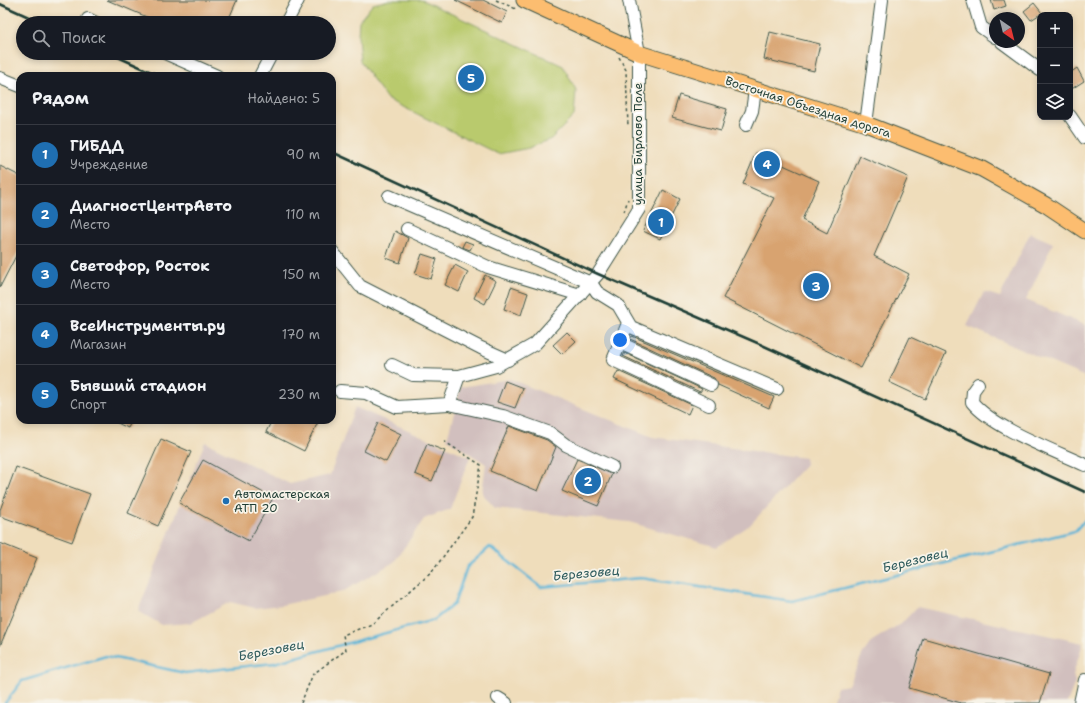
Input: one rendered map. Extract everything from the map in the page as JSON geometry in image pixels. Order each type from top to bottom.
[{"type":"main road","name":"Восточная Объездная дорога","points":[[520,5],[639,52],[866,124],[982,169],[1046,205],[1085,231]]},
{"type":"street","points":[[290,16],[298,0]]},
{"type":"street","name":"улица Бирлово Поле","points":[[392,365],[413,375],[459,376],[496,366],[535,344],[598,274],[639,209],[639,52],[629,0]]},
{"type":"street","points":[[866,124],[882,0]]},
{"type":"street","points":[[973,0],[981,26],[989,32]]},
{"type":"street","points":[[1010,48],[1037,68]]},
{"type":"street","points":[[181,60],[209,72]]},
{"type":"street","points":[[262,72],[268,60]]},
{"type":"street","points":[[0,78],[16,84]]},
{"type":"street","points":[[746,125],[752,111],[756,90]]},
{"type":"street","points":[[1073,120],[1085,138]]},
{"type":"street","points":[[389,196],[591,283],[597,292],[618,305],[631,327],[777,389]]},
{"type":"street","points":[[407,229],[488,267],[580,295]]},
{"type":"street","points":[[336,256],[360,286],[481,348],[508,360]]},
{"type":"street","points":[[628,323],[613,360],[709,405]]},
{"type":"street","points":[[620,344],[711,385]]},
{"type":"street","points":[[449,404],[459,376]]},
{"type":"street","points":[[978,384],[973,390],[972,402],[978,410],[1002,426],[1085,465]]},
{"type":"street","points":[[340,391],[366,393],[397,407],[449,404],[503,416],[550,433],[566,445],[612,468]]},
{"type":"street","points":[[1080,703],[1085,680]]},
{"type":"path","points":[[496,0],[520,5]]},
{"type":"path","points":[[616,55],[622,60],[626,70],[628,128]]},
{"type":"path","points":[[623,215],[630,194]]},
{"type":"path","points":[[301,703],[313,674],[346,650],[343,635],[372,624],[432,572],[472,517],[481,465],[442,440]]},
{"type":"shaded area","points":[[1030,233],[1053,243],[1026,300],[1085,325],[1085,377],[967,326],[984,292],[1000,297]]},
{"type":"shaded area","points":[[510,379],[652,437],[805,458],[806,464],[750,525],[717,547],[629,522],[495,508],[482,493],[486,464],[447,439],[461,387]]},
{"type":"shaded area","points":[[355,407],[470,457],[450,509],[424,519],[394,562],[342,592],[282,605],[255,608],[230,602],[191,623],[162,625],[138,611],[205,442],[290,484],[330,475]]},
{"type":"shaded area","points":[[917,607],[1083,643],[1073,675],[1075,682],[1067,703],[832,703],[837,687],[849,685],[862,655],[872,641],[902,623]]},
{"type":"green space","points":[[390,0],[422,0],[563,66],[576,90],[574,116],[551,139],[529,148],[498,154],[387,99],[360,61],[358,36],[359,21],[373,4]]},
{"type":"building","points":[[107,0],[237,0],[230,16],[145,16]]},
{"type":"building","points":[[455,0],[483,0],[507,12],[502,23]]},
{"type":"building","points":[[991,0],[1004,0],[1006,6],[994,10]]},
{"type":"building","points":[[1034,3],[1041,12],[1037,12],[1037,16],[1031,20],[1024,11]]},
{"type":"building","points":[[770,32],[820,44],[814,71],[764,59]]},
{"type":"building","points":[[1077,68],[1084,81],[1073,88],[1073,84],[1073,71]]},
{"type":"building","points":[[679,95],[727,109],[721,131],[672,118]]},
{"type":"building","points":[[756,153],[819,181],[802,220],[827,233],[860,156],[908,177],[874,256],[909,274],[861,368],[723,298],[774,198],[743,184]]},
{"type":"building","points":[[0,166],[16,174],[16,256],[0,287]]},
{"type":"building","points":[[663,190],[680,199],[660,239],[643,231]]},
{"type":"building","points":[[395,231],[408,238],[400,263],[386,258]]},
{"type":"building","points":[[465,241],[473,244],[470,250],[462,247]]},
{"type":"building","points":[[422,254],[437,259],[431,279],[415,274]]},
{"type":"building","points":[[455,265],[468,272],[459,292],[445,285]]},
{"type":"building","points":[[485,275],[496,281],[485,304],[474,298]]},
{"type":"building","points":[[511,287],[528,293],[521,315],[504,309]]},
{"type":"building","points":[[567,332],[576,341],[562,354],[553,345]]},
{"type":"building","points":[[632,336],[774,397],[769,408],[718,385],[714,378],[630,339]]},
{"type":"building","points":[[910,337],[946,353],[925,399],[889,382]]},
{"type":"building","points":[[625,353],[702,389],[700,392],[623,356]]},
{"type":"building","points":[[618,371],[692,405],[688,414],[614,379]]},
{"type":"building","points":[[505,381],[523,388],[515,408],[497,402]]},
{"type":"building","points":[[378,423],[401,434],[386,462],[364,451]]},
{"type":"building","points":[[120,424],[130,424],[128,428]]},
{"type":"building","points":[[270,424],[317,424],[304,451],[266,432]]},
{"type":"building","points":[[509,426],[547,440],[556,447],[538,491],[490,471]]},
{"type":"building","points":[[161,439],[191,452],[158,526],[128,513]]},
{"type":"building","points":[[427,444],[445,451],[432,481],[415,474]]},
{"type":"building","points":[[577,459],[612,474],[598,506],[562,491]]},
{"type":"building","name":"Автомастерская АТП 20","points":[[203,460],[273,498],[249,541],[179,503]]},
{"type":"building","points":[[16,467],[90,494],[72,542],[0,516],[0,510]]},
{"type":"building","points":[[0,543],[37,558],[0,646]]},
{"type":"building","points":[[923,638],[1049,674],[1040,703],[961,703],[909,688]]},
{"type":"waterway","name":"Березовец","points":[[5,703],[22,681],[106,656],[185,673],[274,663],[434,620],[454,604],[467,567],[490,547],[541,587],[641,578],[792,601],[1075,531],[1085,520]]},
{"type":"railway","points":[[0,4],[27,16]]},
{"type":"railway","points":[[125,60],[151,72]]},
{"type":"railway","points":[[336,154],[598,274],[762,345],[1085,492]]},
{"type":"place","name":"Бывший стадион","points":[[471,78]]},
{"type":"place","name":"ВсеИнструменты.ру","points":[[767,164]]},
{"type":"place","name":"ГИБДД","points":[[661,222]]},
{"type":"place","name":"Светофор, Росток","points":[[816,286]]},
{"type":"place","name":"ДиагностЦентрАвто","points":[[588,481]]},
{"type":"place","name":"Автомастерская АТП 20","points":[[226,501]]}]
